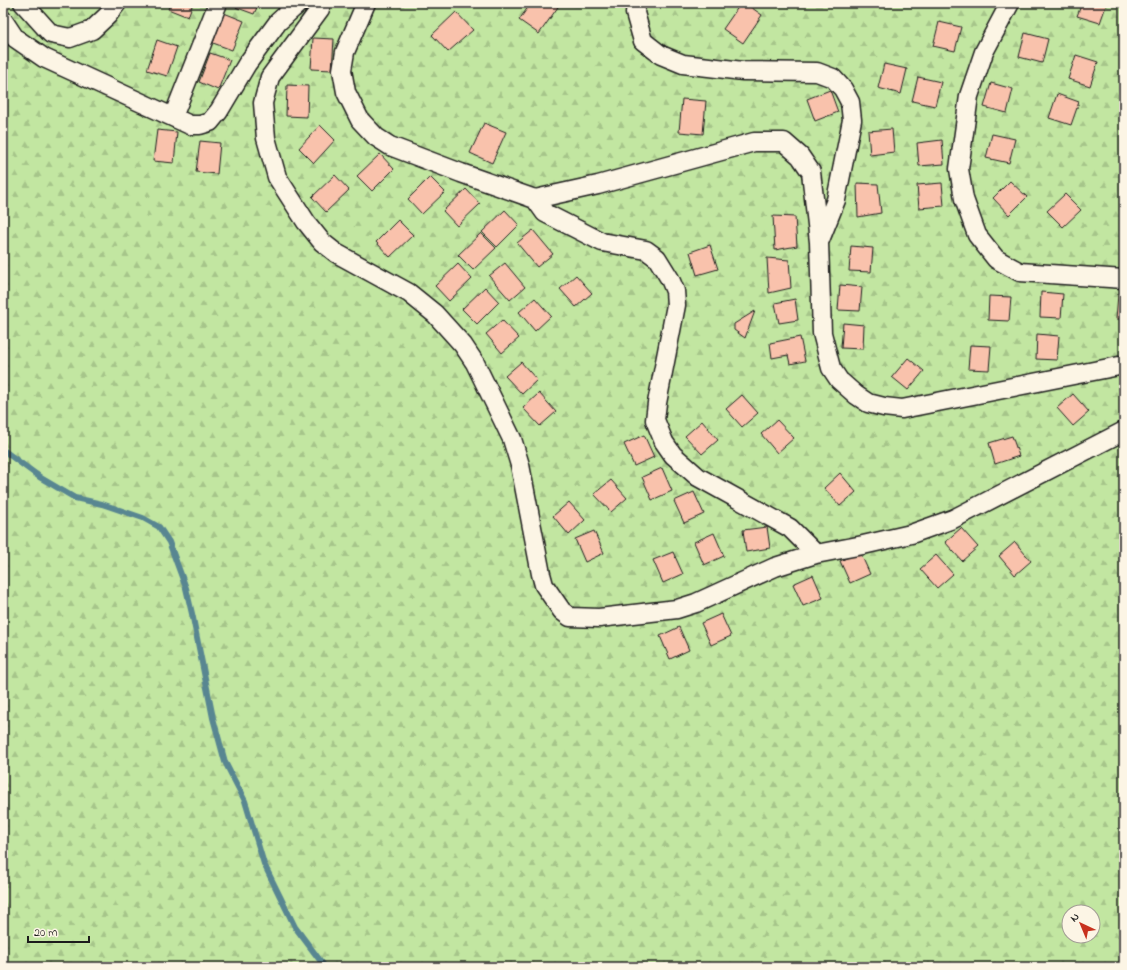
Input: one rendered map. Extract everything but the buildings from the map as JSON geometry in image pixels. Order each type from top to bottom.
[{"type":"street","points":[[24,3],[50,34],[70,38],[92,30],[108,15],[117,3]]},
{"type":"street","points":[[173,117],[218,3]]},
{"type":"street","points":[[3,20],[15,38],[44,58],[190,125],[200,125],[210,122],[219,111],[247,64],[278,22],[299,3]]},
{"type":"street","points":[[321,3],[320,9],[296,39],[270,77],[263,103],[266,138],[277,177],[306,222],[322,242],[336,253],[409,293],[435,314],[463,345],[475,363],[512,439],[520,465],[544,585],[562,611],[570,617],[599,618],[677,609],[696,603],[776,567],[816,554],[911,534],[953,519],[1124,431]]},
{"type":"street","points":[[366,3],[345,52],[342,70],[346,92],[360,120],[376,137],[390,146],[535,199],[598,185],[754,142],[784,142],[800,156],[811,172],[819,242],[822,334],[831,368],[840,380],[856,395],[868,403],[902,409],[1124,365]]},
{"type":"street","points":[[636,3],[635,13],[644,41],[661,55],[683,64],[743,71],[817,72],[834,78],[843,89],[850,102],[852,120],[836,200],[819,242]]},
{"type":"street","points":[[1010,3],[984,52],[969,96],[959,169],[964,199],[977,235],[996,259],[1020,272],[1124,279]]},
{"type":"street","points":[[535,199],[545,213],[602,242],[646,250],[657,258],[670,279],[675,291],[676,305],[655,420],[664,442],[673,455],[698,477],[790,528],[816,554]]},
{"type":"green space","points":[[3,3],[1124,3],[1124,967],[3,967]]},
{"type":"waterway","points":[[3,450],[41,478],[75,498],[102,504],[143,518],[159,527],[169,542],[186,588],[213,718],[225,762],[245,801],[264,864],[295,927],[325,967]]}]
